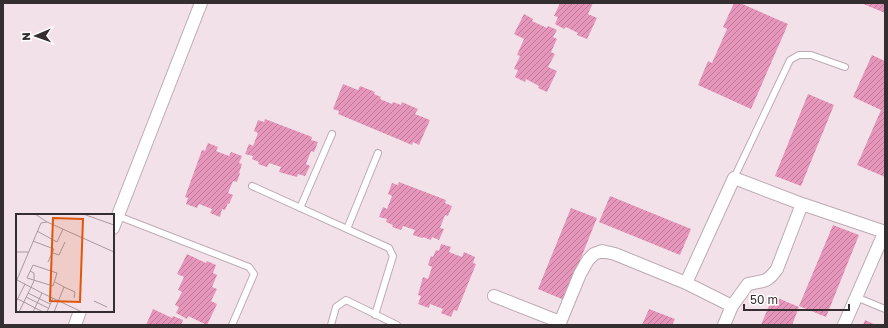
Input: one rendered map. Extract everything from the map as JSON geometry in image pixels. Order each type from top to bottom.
[{"type":"street","points":[[114,226],[201,3]]},
{"type":"street","points":[[686,283],[734,178],[802,204],[885,232],[844,325]]},
{"type":"street","points":[[724,325],[732,306],[748,284],[765,282],[777,269],[802,204]]},
{"type":"street","points":[[494,296],[559,324],[580,274],[588,260],[594,254],[602,252],[615,254],[686,283],[732,306]]},
{"type":"street","points":[[75,325],[80,312]]},
{"type":"lane","points":[[734,178],[790,60],[799,55],[811,55],[845,67]]},
{"type":"lane","points":[[300,208],[332,134]]},
{"type":"lane","points":[[347,229],[378,153]]},
{"type":"lane","points":[[252,186],[389,248],[393,256],[375,315]]},
{"type":"lane","points":[[118,216],[249,267],[254,274],[232,325]]},
{"type":"lane","points":[[856,297],[885,309]]},
{"type":"lane","points":[[330,325],[336,307],[346,300],[396,325]]},
{"type":"building","points":[[560,3],[593,3],[588,14],[597,18],[587,39],[577,35],[578,33],[566,27],[564,29],[555,24],[558,17],[554,16]]},
{"type":"building","points":[[734,3],[740,3],[788,24],[751,109],[698,85],[708,61],[712,63],[727,29],[723,27]]},
{"type":"building","points":[[861,3],[885,3],[885,13]]},
{"type":"building","points":[[524,14],[533,19],[532,21],[547,28],[548,26],[557,30],[553,37],[557,39],[551,52],[555,54],[548,67],[557,71],[547,92],[538,88],[539,86],[526,79],[525,82],[515,77],[518,70],[514,69],[520,56],[517,55],[524,39],[514,34]]},
{"type":"building","points":[[872,55],[885,61],[885,177],[857,165],[881,110],[853,97]]},
{"type":"building","points":[[343,84],[358,90],[360,86],[375,92],[374,94],[381,97],[380,99],[392,104],[393,102],[401,105],[402,102],[418,109],[415,114],[430,120],[419,145],[413,142],[412,145],[338,114],[339,111],[333,109]]},
{"type":"building","points":[[808,94],[834,105],[801,186],[775,176]]},
{"type":"building","points":[[265,119],[312,137],[311,140],[318,142],[314,152],[311,151],[306,164],[310,166],[305,176],[298,174],[297,177],[279,172],[281,167],[269,163],[267,167],[258,164],[259,162],[252,159],[253,156],[245,154],[249,144],[253,146],[258,133],[254,131],[258,120],[264,122]]},
{"type":"building","points":[[208,143],[218,147],[216,151],[229,156],[231,152],[242,156],[239,163],[242,164],[237,182],[233,181],[228,193],[233,195],[225,210],[222,209],[220,217],[210,213],[212,209],[199,204],[197,208],[186,204],[188,198],[185,197],[202,150],[205,151]]},
{"type":"building","points":[[399,182],[446,200],[445,203],[452,206],[448,216],[445,215],[440,228],[444,229],[439,240],[432,237],[431,240],[413,235],[415,230],[403,226],[401,230],[392,227],[393,225],[386,222],[387,219],[379,217],[383,207],[387,209],[392,196],[388,194],[392,183],[398,185]]},
{"type":"building","points":[[610,196],[691,229],[680,255],[599,222]]},
{"type":"building","points":[[571,208],[597,218],[564,300],[538,289]]},
{"type":"building","points":[[833,225],[859,235],[826,317],[799,306]]},
{"type":"building","points":[[441,244],[451,247],[449,252],[462,257],[464,252],[475,257],[473,263],[476,264],[457,311],[454,310],[451,317],[441,313],[443,309],[430,304],[429,308],[418,304],[421,296],[418,295],[423,277],[428,279],[432,267],[428,265],[431,256],[433,257],[436,250],[439,251]]},
{"type":"building","points":[[187,254],[206,263],[207,261],[216,265],[213,273],[217,275],[212,287],[217,289],[211,301],[217,304],[207,325],[188,316],[187,319],[176,313],[179,307],[175,305],[182,292],[178,290],[184,277],[177,274]]},
{"type":"building","points":[[773,296],[799,307],[792,325],[761,325]]},
{"type":"building","points":[[153,309],[172,318],[173,316],[183,320],[181,325],[146,325]]},
{"type":"building","points":[[649,309],[675,319],[672,325],[642,325]]},
{"type":"building","points":[[865,320],[876,325],[863,325]]}]
